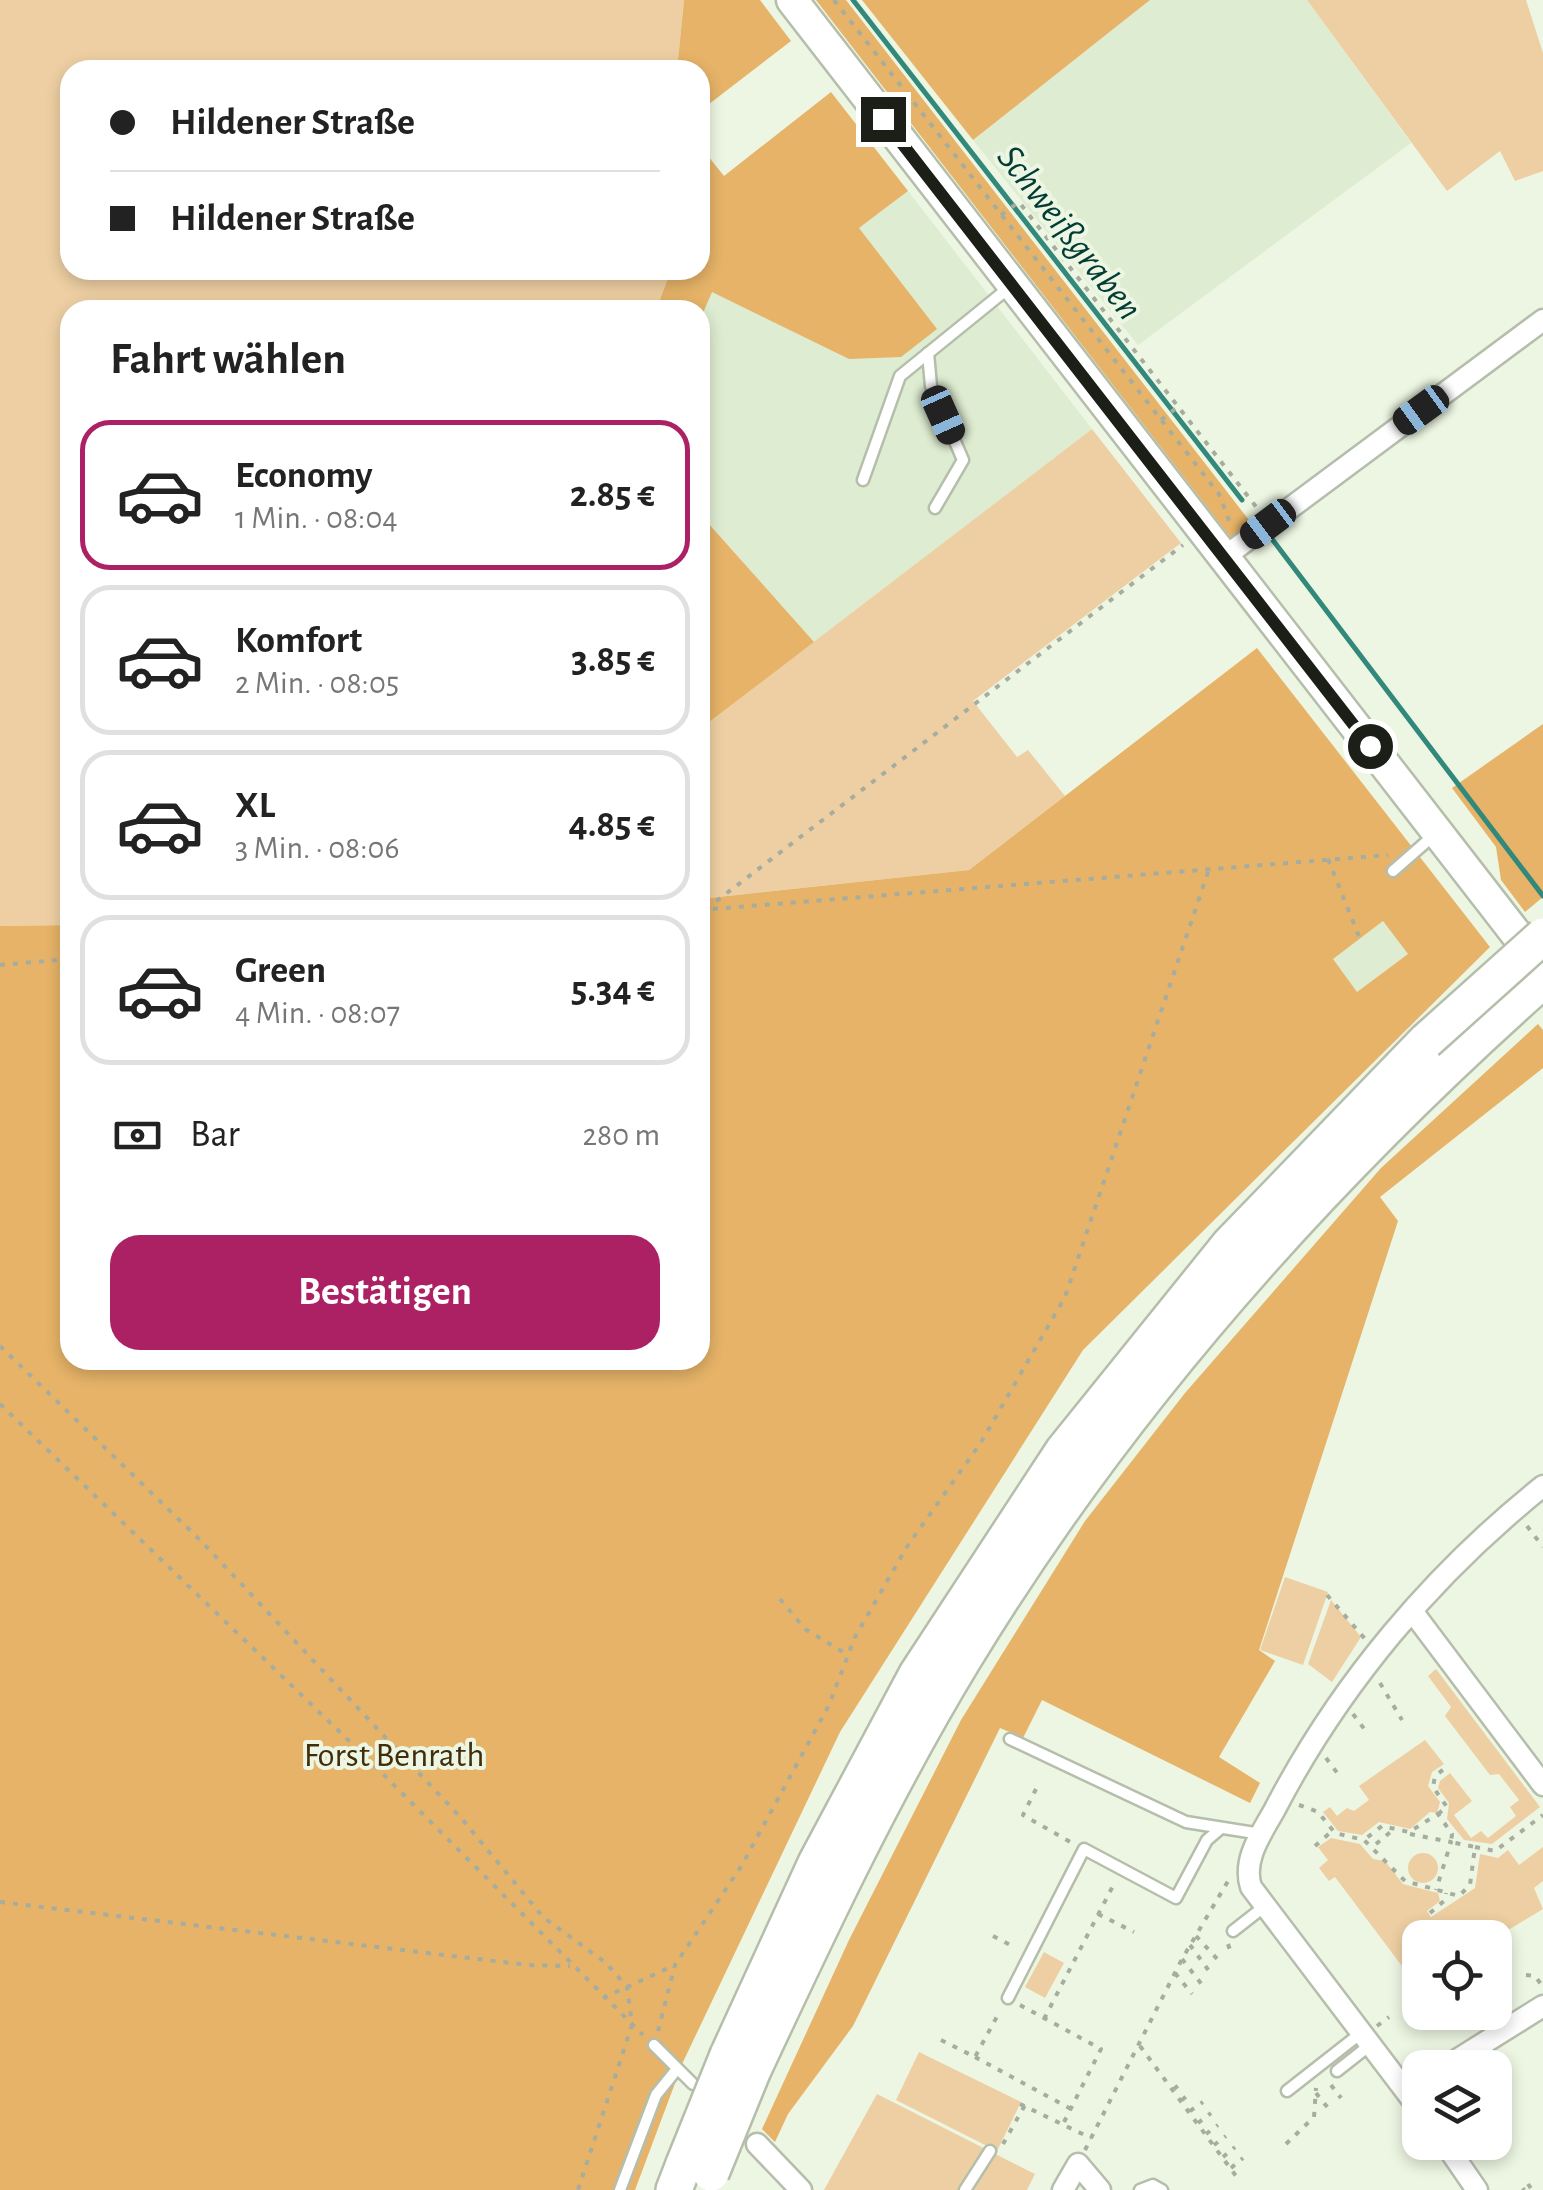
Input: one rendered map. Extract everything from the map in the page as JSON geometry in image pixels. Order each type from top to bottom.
[{"type":"highway","points":[[693,2179],[816,1863],[917,1674],[1064,1450],[1228,1245],[1438,1053],[1543,936]]},
{"type":"highway","points":[[1438,1053],[1543,980]]},
{"type":"main road","points":[[792,0],[1012,286],[1231,552],[1543,969]]},
{"type":"street","points":[[1231,552],[1543,320]]},
{"type":"street","points":[[1402,2075],[1367,2038],[1251,1887],[1249,1860],[1281,1797],[1373,1655],[1514,1510],[1540,1495]]},
{"type":"street","points":[[1412,1611],[1543,1785]]},
{"type":"street","points":[[1473,2050],[1543,2006]]},
{"type":"street","points":[[757,2144],[801,2190]]},
{"type":"street","points":[[1457,2160],[1478,2190]]},
{"type":"street","points":[[1063,2190],[1078,2164],[1100,2190]]},
{"type":"lane","points":[[864,480],[900,376],[1012,286]]},
{"type":"lane","points":[[928,353],[930,386],[963,460],[935,508]]},
{"type":"lane","points":[[1394,871],[1402,859],[1438,832]]},
{"type":"lane","points":[[1010,1739],[1186,1822],[1262,1834]]},
{"type":"lane","points":[[1008,1998],[1084,1849],[1176,1898],[1207,1840],[1220,1829]]},
{"type":"lane","points":[[1233,1931],[1266,1906]]},
{"type":"lane","points":[[1337,2071],[1367,2038]]},
{"type":"lane","points":[[1287,2091],[1367,2038]]},
{"type":"lane","points":[[654,2045],[693,2084]]},
{"type":"lane","points":[[620,2190],[656,2095],[676,2068]]},
{"type":"lane","points":[[965,2190],[990,2152]]},
{"type":"lane","points":[[1140,2190],[1153,2185],[1162,2190]]},
{"type":"path","points":[[834,0],[1219,494],[1231,552]]},
{"type":"path","points":[[1001,215],[1016,204],[1268,524]]},
{"type":"path","points":[[1161,420],[1177,407]]},
{"type":"path","points":[[710,904],[1189,541]]},
{"type":"path","points":[[710,908],[1376,853],[1402,859]]},
{"type":"path","points":[[1328,858],[1360,939]]},
{"type":"path","points":[[0,1404],[375,1766],[570,1966],[654,2045],[675,1965],[742,1866],[829,1705],[848,1656],[908,1545],[980,1444],[1065,1297],[1209,869]]},
{"type":"path","points":[[0,965],[60,960]]},
{"type":"path","points":[[0,1346],[200,1541],[462,1819],[542,1917],[606,1963],[628,1988],[632,2025],[578,2190]]},
{"type":"path","points":[[1514,1510],[1543,1547]]},
{"type":"path","points":[[1327,1595],[1373,1655],[1402,1720]]},
{"type":"path","points":[[780,1600],[805,1629],[848,1656]]},
{"type":"path","points":[[1408,1832],[1447,1807],[1433,1787],[1435,1776],[1444,1768]]},
{"type":"path","points":[[1036,1789],[1024,1815],[1084,1849]]},
{"type":"path","points":[[1281,1797],[1318,1812],[1332,1831],[1364,1840],[1405,1881],[1446,1893],[1459,1896],[1470,1885],[1476,1847]]},
{"type":"path","points":[[1436,1890],[1452,1842],[1452,1834],[1438,1814]]},
{"type":"path","points":[[1364,1840],[1382,1826],[1495,1851],[1543,1815]]},
{"type":"path","points":[[1376,1844],[1394,1829]]},
{"type":"path","points":[[1314,1846],[1332,1831]]},
{"type":"path","points":[[1078,2164],[1225,1882],[1249,1860]]},
{"type":"path","points":[[1044,2018],[1122,1870]]},
{"type":"path","points":[[1430,1913],[1445,1900],[1446,1893]]},
{"type":"path","points":[[0,1902],[528,1965],[570,1966]]},
{"type":"path","points":[[1098,1914],[1134,1932]]},
{"type":"path","points":[[994,1936],[1031,1956]]},
{"type":"path","points":[[1196,1936],[1220,1962]]},
{"type":"path","points":[[1190,1945],[1209,1971]]},
{"type":"path","points":[[1182,1959],[1203,1986]]},
{"type":"path","points":[[603,1998],[675,1965]]},
{"type":"path","points":[[1176,1972],[1192,1994]]},
{"type":"path","points":[[1526,1975],[1535,1976],[1543,1987]]},
{"type":"path","points":[[975,2057],[1008,1998],[1101,2049],[1063,2124]]},
{"type":"path","points":[[941,2040],[1071,2109]]},
{"type":"path","points":[[1140,2046],[1236,2176]]},
{"type":"path","points":[[1317,2077],[1314,2117],[1319,2124]]},
{"type":"path","points":[[1174,2089],[1182,2082]]},
{"type":"path","points":[[1316,2092],[1328,2108]]},
{"type":"path","points":[[1182,2100],[1190,2094]]},
{"type":"path","points":[[1190,2111],[1203,2102]]},
{"type":"path","points":[[990,2152],[996,2155],[1022,2104],[1091,2138]]},
{"type":"path","points":[[1198,2123],[1211,2112]]},
{"type":"path","points":[[1286,2144],[1314,2117]]},
{"type":"path","points":[[1206,2134],[1218,2125]]},
{"type":"path","points":[[1300,2128],[1306,2134]]},
{"type":"path","points":[[1214,2145],[1226,2136]]},
{"type":"path","points":[[1222,2157],[1235,2147]]},
{"type":"path","points":[[1231,2168],[1244,2158]]},
{"type":"path","points":[[1525,2187],[1532,2190]]},
{"type":"shaded area","points":[[0,0],[684,0],[678,60],[60,60],[60,280],[667,280],[660,300],[60,300],[60,925],[0,926]]},
{"type":"shaded area","points":[[1150,0],[1307,0],[1411,143],[1138,345],[973,140]]},
{"type":"shaded area","points":[[1307,0],[1526,0],[1543,53],[1543,171],[1515,181],[1500,151],[1447,191]]},
{"type":"shaded area","points":[[908,191],[1092,429],[814,642],[710,525],[708,300],[712,291],[849,359],[936,329],[859,228]]},
{"type":"shaded area","points":[[1092,429],[1181,543],[973,701],[1017,757],[1028,750],[1065,796],[969,870],[710,898],[710,721]]},
{"type":"shaded area","points":[[1383,921],[1408,954],[1357,992],[1332,959]]},
{"type":"shaded area","points":[[1285,1577],[1328,1592],[1303,1665],[1260,1650]]},
{"type":"shaded area","points":[[1331,1600],[1361,1637],[1332,1682],[1308,1664]]},
{"type":"shaded area","points":[[1436,1669],[1540,1807],[1492,1844],[1464,1840],[1447,1819],[1449,1803],[1438,1788],[1440,1781],[1450,1773],[1472,1801],[1454,1815],[1471,1838],[1481,1831],[1488,1838],[1516,1816],[1510,1807],[1519,1800],[1499,1774],[1490,1775],[1445,1716],[1451,1707],[1428,1676]]},
{"type":"shaded area","points":[[1425,1740],[1444,1764],[1432,1772],[1428,1786],[1440,1802],[1437,1813],[1430,1812],[1410,1829],[1379,1822],[1362,1835],[1338,1831],[1323,1812],[1330,1807],[1337,1816],[1347,1808],[1354,1811],[1369,1800],[1359,1786]]},
{"type":"shaded area","points":[[1331,1838],[1360,1844],[1373,1859],[1385,1861],[1403,1884],[1438,1893],[1440,1901],[1427,1911],[1431,1917],[1475,1888],[1480,1854],[1498,1858],[1508,1850],[1519,1865],[1543,1847],[1543,1881],[1534,1888],[1543,1909],[1512,1928],[1512,1920],[1402,1920],[1402,1966],[1335,1877],[1329,1881],[1319,1868],[1328,1860],[1318,1847]]},
{"type":"shaded area","points":[[1423,1853],[1434,1857],[1438,1868],[1434,1879],[1423,1883],[1412,1879],[1408,1868],[1412,1857]]},
{"type":"shaded area","points":[[1044,1952],[1064,1963],[1045,1998],[1025,1987]]},
{"type":"shaded area","points":[[919,2052],[1021,2102],[997,2151],[896,2100]]},
{"type":"shaded area","points":[[877,2094],[1035,2174],[1027,2190],[824,2190]]},
{"type":"green space","points":[[684,0],[760,0],[791,41],[710,103],[710,60],[678,60]]},
{"type":"green space","points":[[816,0],[846,0],[1252,524],[1231,538]]},
{"type":"green space","points":[[862,0],[1150,0],[973,140]]},
{"type":"green space","points":[[831,92],[908,191],[859,228],[937,329],[901,357],[849,359],[712,292],[709,300],[660,300],[667,280],[710,280],[710,158],[724,176]]},
{"type":"green space","points":[[710,525],[814,642],[710,721]]},
{"type":"green space","name":"Forst Benrath","points":[[1257,648],[1490,947],[1083,1350],[840,1732],[683,2062],[635,2190],[0,2190],[0,926],[60,925],[60,1370],[710,1370],[710,898],[969,870]],"holes":[[[1383,921],[1408,954],[1357,992],[1333,959]]]},
{"type":"green space","points":[[1543,724],[1543,897],[1525,912],[1501,880],[1496,847],[1452,788]]},
{"type":"green space","points":[[1538,1024],[1543,1030],[1543,1068],[1380,1197],[1398,1221],[1259,1650],[1275,1661],[1219,1757],[1260,1783],[1250,1803],[1042,1700],[1023,1738],[1000,1728],[853,2026],[788,2114],[775,2142],[762,2129],[849,1940],[961,1720],[1085,1521],[1185,1393],[1381,1168]]},
{"type":"waterway","name":"Schweißgraben","points":[[853,0],[1242,500]]},
{"type":"waterway","name":"Schweißgraben","points":[[1272,539],[1543,896]]},
{"type":"route","points":[[883,119],[1370,746]]}]
